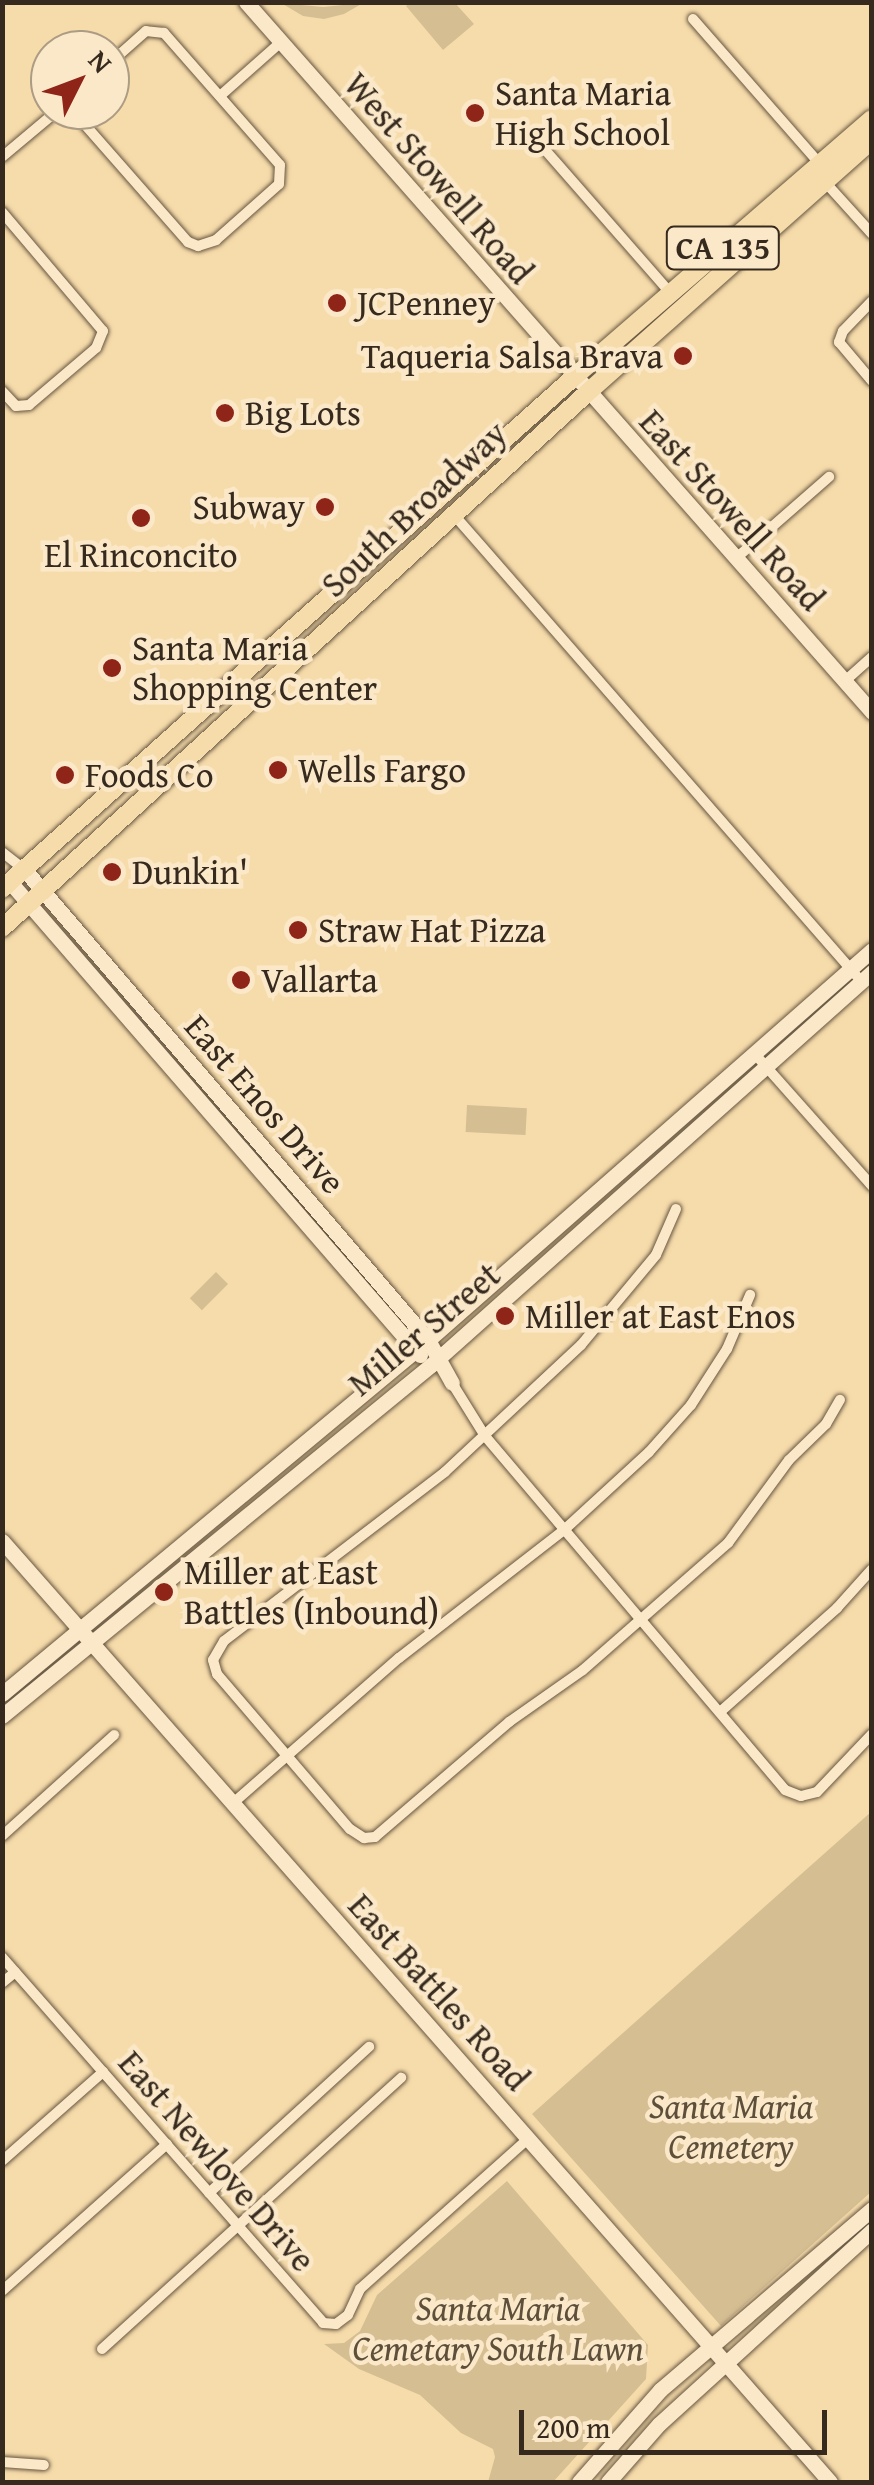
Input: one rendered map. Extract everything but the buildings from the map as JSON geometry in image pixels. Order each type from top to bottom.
[{"type":"main road","name":"South Broadway","points":[[2,928],[456,516],[677,300],[822,173],[872,118]]},
{"type":"main road","name":"South Broadway","points":[[822,173],[872,140]]},
{"type":"main road","name":"South Broadway","points":[[10,877],[574,377],[677,300]]},
{"type":"street","name":"West Stowell Road","points":[[246,2],[587,392]]},
{"type":"street","points":[[693,19],[872,234]]},
{"type":"street","points":[[90,130],[188,242],[198,246],[216,240],[279,184],[280,165],[164,33],[154,30],[130,45]]},
{"type":"street","points":[[220,96],[281,42]]},
{"type":"street","points":[[2,157],[34,130]]},
{"type":"street","points":[[547,152],[677,300]]},
{"type":"street","points":[[2,212],[103,330],[96,348],[29,406],[16,406],[2,391]]},
{"type":"street","points":[[872,301],[839,337],[872,382]]},
{"type":"street","name":"East Stowell Road","points":[[587,392],[872,712]]},
{"type":"street","points":[[735,559],[829,478]]},
{"type":"street","points":[[456,516],[861,974]]},
{"type":"street","points":[[844,681],[872,657]]},
{"type":"street","points":[[2,852],[10,877]]},
{"type":"street","name":"East Enos Drive","points":[[10,877],[36,898],[422,1345],[486,1436],[786,1790],[801,1796],[817,1792],[872,1734]]},
{"type":"street","name":"Miller Street","points":[[2,1716],[435,1361],[767,1067],[861,974],[872,950]]},
{"type":"street","name":"Miller Street","points":[[2,1694],[422,1345],[754,1053],[861,974]]},
{"type":"street","points":[[754,1053],[872,1186]]},
{"type":"street","points":[[676,1208],[670,1230],[642,1274],[581,1345],[486,1436],[411,1499],[224,1641],[213,1660],[217,1674],[287,1756],[350,1829],[370,1838],[387,1830],[509,1722],[641,1621],[728,1543],[789,1460],[826,1424],[840,1400]]},
{"type":"street","points":[[232,1804],[400,1658],[564,1530],[679,1420],[727,1350],[750,1295]]},
{"type":"street","name":"East Battles Road","points":[[2,1541],[830,2482]]},
{"type":"street","points":[[720,1712],[837,1608],[872,1570]]},
{"type":"street","points":[[2,1836],[114,1735]]},
{"type":"street","name":"East Newlove Drive","points":[[2,1957],[324,2322],[336,2324],[348,2315],[360,2289],[529,2138]]},
{"type":"street","points":[[2,1983],[15,1972]]},
{"type":"street","points":[[209,2192],[368,2047]]},
{"type":"street","points":[[2,2161],[103,2072]]},
{"type":"street","points":[[102,2349],[401,2078]]},
{"type":"street","points":[[2,2291],[167,2144]]},
{"type":"street","points":[[579,2482],[641,2408],[872,2209]]},
{"type":"street","points":[[608,2482],[658,2424],[872,2230]]},
{"type":"street","points":[[2,2462],[44,2465]]},
{"type":"green space","points":[[281,3],[323,7],[363,3],[324,19],[303,16]]},
{"type":"green space","points":[[455,3],[474,24],[443,50],[406,6]]},
{"type":"green space","points":[[467,1105],[527,1108],[526,1135],[466,1132]]},
{"type":"green space","points":[[216,1272],[228,1284],[202,1310],[190,1298]]},
{"type":"green space","name":"Santa Maria Cemetery","points":[[871,1812],[871,2192],[721,2326],[532,2114]]},
{"type":"green space","name":"Santa Maria Cemetary South Lawn","points":[[507,2181],[648,2345],[646,2379],[553,2482],[488,2482],[495,2457],[493,2449],[461,2433],[420,2395],[359,2369],[324,2344],[344,2343],[360,2331],[377,2295]]},
{"type":"place","name":"Santa Maria High School","points":[[475,113]]},
{"type":"place","name":"JCPenney","points":[[337,303]]},
{"type":"place","name":"Taqueria Salsa Brava","points":[[683,356]]},
{"type":"place","name":"Big Lots","points":[[225,413]]},
{"type":"place","name":"Subway","points":[[325,507]]},
{"type":"place","name":"El Rinconcito","points":[[141,518]]},
{"type":"place","name":"Santa Maria Shopping Center","points":[[112,668]]},
{"type":"place","name":"Wells Fargo","points":[[278,770]]},
{"type":"place","name":"Foods Co","points":[[65,775]]},
{"type":"place","name":"Dunkin'","points":[[112,872]]},
{"type":"place","name":"Straw Hat Pizza","points":[[298,930]]},
{"type":"place","name":"Vallarta","points":[[241,980]]},
{"type":"place","name":"Miller at East Enos","points":[[505,1316]]},
{"type":"place","name":"Miller at East Battles (Inbound)","points":[[164,1592]]}]
